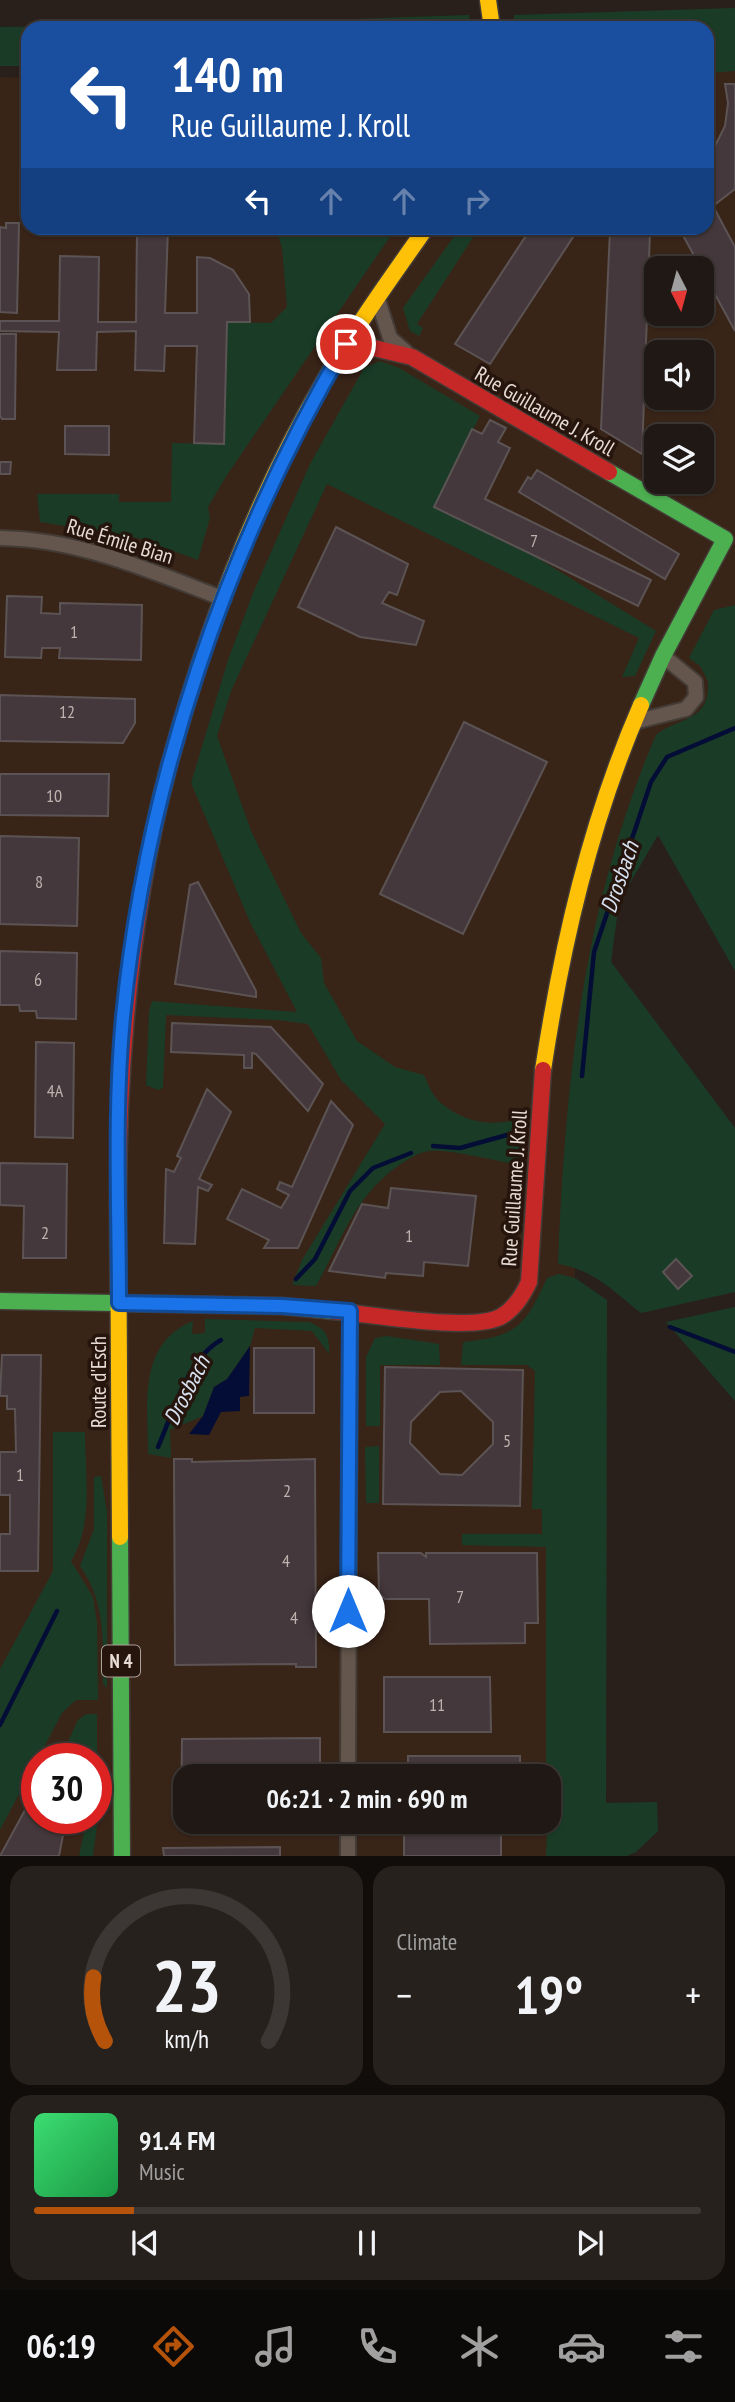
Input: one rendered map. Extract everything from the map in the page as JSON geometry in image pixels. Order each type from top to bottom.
[{"type":"main road","points":[[488,0],[491,21]]},
{"type":"main road","name":"Route d'Esch","points":[[122,1856],[118,1117],[123,1017],[144,876],[178,730],[223,599],[294,438],[377,297],[421,235]]},
{"type":"main road","name":"Rue Guillaume J. Kroll","points":[[0,1301],[282,1306],[466,1324],[500,1317],[522,1297],[531,1270],[543,1069],[573,902],[605,797],[634,722],[663,656],[725,540],[412,357],[384,347],[370,348],[337,361]]},
{"type":"main road","name":"Route d'Esch","points":[[111,1856],[120,1804]]},
{"type":"street","name":"Rue Guillaume J. Kroll","points":[[377,297],[390,338],[412,357]]},
{"type":"street","name":"Rue Émile Bian","points":[[0,538],[53,542],[83,549],[143,567],[223,599]]},
{"type":"street","points":[[634,722],[685,709],[696,697],[695,681],[663,656]]},
{"type":"street","points":[[348,1764],[350,1311]]},
{"type":"street","points":[[348,1834],[348,1856]]},
{"type":"shaded area","points":[[735,28],[735,623],[709,705],[607,898],[575,1249],[576,1856],[0,1856],[0,77],[21,78],[21,235],[714,235],[714,30]]},
{"type":"green space","points":[[735,8],[735,71],[714,72],[714,21],[514,21],[514,15]]},
{"type":"green space","points":[[469,15],[469,21],[299,21]]},
{"type":"green space","points":[[0,27],[21,27],[21,66],[0,66]]},
{"type":"green space","points":[[278,235],[391,235],[227,475],[208,507],[210,518],[198,560],[138,538],[40,522],[37,494],[119,494],[119,502],[171,502],[172,443],[223,444],[227,322],[271,323],[287,307],[282,248]]},
{"type":"green space","points":[[455,235],[474,235],[417,324],[423,328],[419,336],[410,331],[403,308]]},
{"type":"green space","points":[[380,361],[399,368],[480,416],[434,507],[536,557],[656,631],[635,676],[622,677],[639,638],[327,484],[231,691],[217,736],[252,833],[301,933],[321,958],[324,983],[357,1041],[395,1067],[424,1075],[438,1100],[460,1115],[491,1123],[523,1117],[522,1165],[438,1151],[411,1158],[372,1189],[351,1219],[316,1286],[292,1285],[302,1260],[385,1124],[341,1080],[308,1024],[166,1015],[163,1088],[158,1090],[146,1085],[149,1012],[152,1001],[297,1012],[250,922],[191,783],[228,660],[253,593],[310,464],[364,368]]},
{"type":"green space","points":[[735,605],[735,971],[658,835],[619,902],[611,962],[735,1128],[735,1292],[641,1313],[592,1276],[570,1266],[558,1264],[573,1062],[595,929],[631,799],[656,735],[692,717],[704,704],[708,681],[700,666],[689,658],[714,610]]},
{"type":"green space","points":[[559,1274],[575,1278],[607,1300],[606,1803],[657,1802],[658,1831],[636,1852],[627,1856],[546,1856],[547,1834],[561,1834],[561,1764],[546,1764],[546,1547],[462,1545],[462,1534],[542,1534],[542,1509],[532,1509],[535,1371],[527,1365],[461,1365],[463,1342],[496,1336],[517,1326],[532,1307],[547,1278]]},
{"type":"green space","points":[[735,1307],[735,1401],[666,1322]]},
{"type":"green space","points":[[205,1319],[309,1322],[326,1334],[329,1354],[312,1331],[255,1328],[250,1346],[227,1379],[214,1387],[203,1416],[170,1430],[171,1458],[148,1454],[147,1396],[154,1360],[162,1344],[175,1331],[193,1321],[192,1334],[205,1333]]},
{"type":"green space","points":[[387,1336],[439,1344],[440,1365],[380,1365],[380,1426],[366,1426],[366,1357],[375,1338]]},
{"type":"green space","points":[[53,1432],[85,1432],[86,1515],[78,1547],[71,1561],[93,1597],[97,1623],[98,1700],[76,1700],[62,1713],[46,1743],[21,1743],[21,1790],[0,1830],[0,1669],[53,1571]]},
{"type":"green space","points":[[379,1446],[379,1503],[366,1503],[365,1447]]},
{"type":"green space","points":[[101,1476],[107,1512],[107,1688],[103,1684],[103,1638],[99,1608],[95,1594],[80,1566],[94,1529],[94,1477]]},
{"type":"green space","points":[[86,1714],[97,1714],[97,1743],[67,1743],[78,1720]]},
{"type":"green space","points":[[84,1834],[96,1834],[93,1856],[79,1856]]},
{"type":"water","points":[[250,1346],[249,1396],[240,1397],[240,1411],[221,1412],[209,1435],[189,1434],[203,1416],[214,1387],[227,1379]]},
{"type":"building","points":[[725,84],[735,84],[735,189],[714,205],[714,148],[725,126],[728,103]]},
{"type":"building","points":[[714,208],[735,247],[735,331],[714,292],[714,256],[694,256],[683,235],[714,235]]},
{"type":"building","points":[[6,223],[19,223],[17,313],[0,312],[0,227],[6,228]]},
{"type":"building","points":[[137,235],[168,235],[165,313],[197,313],[197,257],[210,258],[233,270],[249,294],[250,322],[227,322],[224,444],[194,443],[197,346],[165,346],[164,371],[135,370],[136,331],[97,332],[96,370],[57,370],[59,332],[0,331],[0,321],[59,321],[60,256],[99,257],[98,322],[136,322]]},
{"type":"building","points":[[526,235],[574,235],[490,364],[455,344]]},
{"type":"building","points":[[610,235],[650,235],[649,256],[644,256],[644,326],[647,326],[644,340],[642,454],[601,429]]},
{"type":"building","points":[[0,334],[16,334],[15,419],[2,419],[0,416]]},
{"type":"building","points":[[490,420],[506,428],[498,442],[510,448],[485,499],[651,580],[638,606],[434,507],[472,429],[482,434]]},
{"type":"building","points":[[65,426],[109,426],[109,455],[65,454]]},
{"type":"building","points":[[0,462],[11,462],[10,474],[0,474]]},
{"type":"building","points":[[537,470],[679,554],[665,579],[519,492],[528,477],[531,479]]},
{"type":"building","points":[[336,527],[408,564],[397,595],[389,592],[382,603],[424,621],[416,645],[360,637],[298,607]]},
{"type":"building","points":[[7,596],[42,597],[41,613],[60,614],[60,603],[142,605],[141,660],[59,658],[60,648],[42,648],[41,658],[5,657]]},
{"type":"building","points":[[0,695],[135,699],[135,723],[123,743],[0,741]]},
{"type":"building","points":[[464,722],[547,762],[463,934],[380,894]]},
{"type":"building","points":[[0,774],[109,774],[108,816],[0,815]]},
{"type":"building","points":[[0,836],[79,838],[77,926],[0,924]]},
{"type":"building","points":[[198,882],[256,991],[256,997],[175,984],[190,885]]},
{"type":"building","points":[[0,951],[77,953],[76,1019],[37,1018],[36,1011],[20,1011],[19,1005],[0,1005]]},
{"type":"building","points":[[172,1023],[271,1027],[323,1084],[308,1111],[256,1054],[252,1053],[252,1068],[244,1068],[244,1055],[171,1052]]},
{"type":"building","points":[[36,1042],[74,1043],[73,1138],[35,1137]]},
{"type":"building","points":[[207,1089],[231,1112],[199,1179],[212,1185],[208,1191],[198,1187],[195,1244],[164,1243],[166,1169],[174,1172],[181,1158],[177,1156]]},
{"type":"building","points":[[331,1101],[353,1125],[298,1248],[264,1248],[269,1240],[227,1219],[242,1189],[281,1208],[289,1195],[277,1189],[280,1182],[292,1187]]},
{"type":"building","points":[[0,1163],[67,1164],[66,1258],[23,1258],[24,1206],[0,1205]]},
{"type":"building","points":[[391,1188],[476,1196],[468,1266],[424,1262],[423,1276],[386,1273],[385,1278],[329,1271],[362,1204],[388,1208]]},
{"type":"building","points":[[676,1259],[692,1276],[678,1289],[663,1272]]},
{"type":"building","points":[[254,1348],[314,1348],[314,1413],[254,1413]]},
{"type":"building","points":[[2,1355],[41,1355],[38,1571],[0,1571],[0,1534],[10,1534],[10,1495],[0,1495],[0,1452],[16,1452],[15,1409],[7,1409],[7,1396],[0,1396]]},
{"type":"building","points":[[385,1367],[523,1370],[520,1506],[383,1504]],"holes":[[[461,1391],[493,1422],[493,1444],[462,1475],[440,1474],[410,1443],[411,1422],[440,1392]]]},
{"type":"building","points":[[174,1459],[192,1459],[192,1462],[315,1459],[316,1667],[296,1667],[296,1664],[175,1665]]},
{"type":"building","points":[[378,1553],[421,1553],[426,1557],[426,1553],[537,1553],[538,1623],[525,1623],[525,1643],[430,1644],[429,1599],[385,1599],[379,1593]]},
{"type":"building","points":[[384,1677],[490,1677],[491,1732],[384,1732]]},
{"type":"building","points":[[320,1738],[320,1764],[182,1764],[182,1739]]},
{"type":"building","points":[[408,1756],[520,1756],[520,1764],[408,1764]]},
{"type":"building","points":[[21,1817],[21,1834],[63,1834],[59,1856],[0,1856]]},
{"type":"building","points":[[404,1834],[501,1834],[501,1856],[404,1856]]},
{"type":"building","points":[[280,1847],[280,1856],[164,1856],[163,1848]]},
{"type":"waterway","name":"Drosbach","points":[[582,1076],[594,952],[651,782],[667,757],[735,728]]},
{"type":"waterway","name":"Drosbach","points":[[433,1146],[460,1148],[507,1135]]},
{"type":"waterway","name":"Drosbach","points":[[296,1279],[315,1259],[350,1191],[373,1168],[411,1153]]},
{"type":"waterway","points":[[670,1327],[735,1352]]},
{"type":"waterway","name":"Drosbach","points":[[158,1447],[190,1373],[209,1349],[221,1340]]},
{"type":"waterway","name":"Drosbach","points":[[0,1725],[57,1611]]},
{"type":"traffic: fast","points":[[609,472],[725,539],[663,656],[641,705]]},
{"type":"traffic: fast","points":[[0,1301],[282,1306],[333,1311]]},
{"type":"traffic: fast","points":[[120,1537],[122,1856]]},
{"type":"traffic: slow","points":[[488,0],[491,21]]},
{"type":"traffic: slow","points":[[167,773],[214,622],[252,524],[274,476],[335,363],[421,235]]},
{"type":"traffic: slow","points":[[543,1070],[559,977],[580,884],[607,794],[641,705]]},
{"type":"traffic: slow","points":[[118,1206],[120,1537]]},
{"type":"traffic: jam","points":[[336,361],[374,348],[412,357],[609,472]]},
{"type":"traffic: jam","points":[[118,1206],[120,1097],[135,934],[154,826],[167,773]]},
{"type":"traffic: jam","points":[[333,1311],[421,1321],[469,1323],[502,1316],[515,1305],[529,1282],[543,1070]]},
{"type":"route","points":[[346,344],[294,438],[223,599],[178,730],[144,876],[123,1017],[118,1117],[118,1216],[119,1303],[282,1306],[350,1311],[348,1611]]}]
